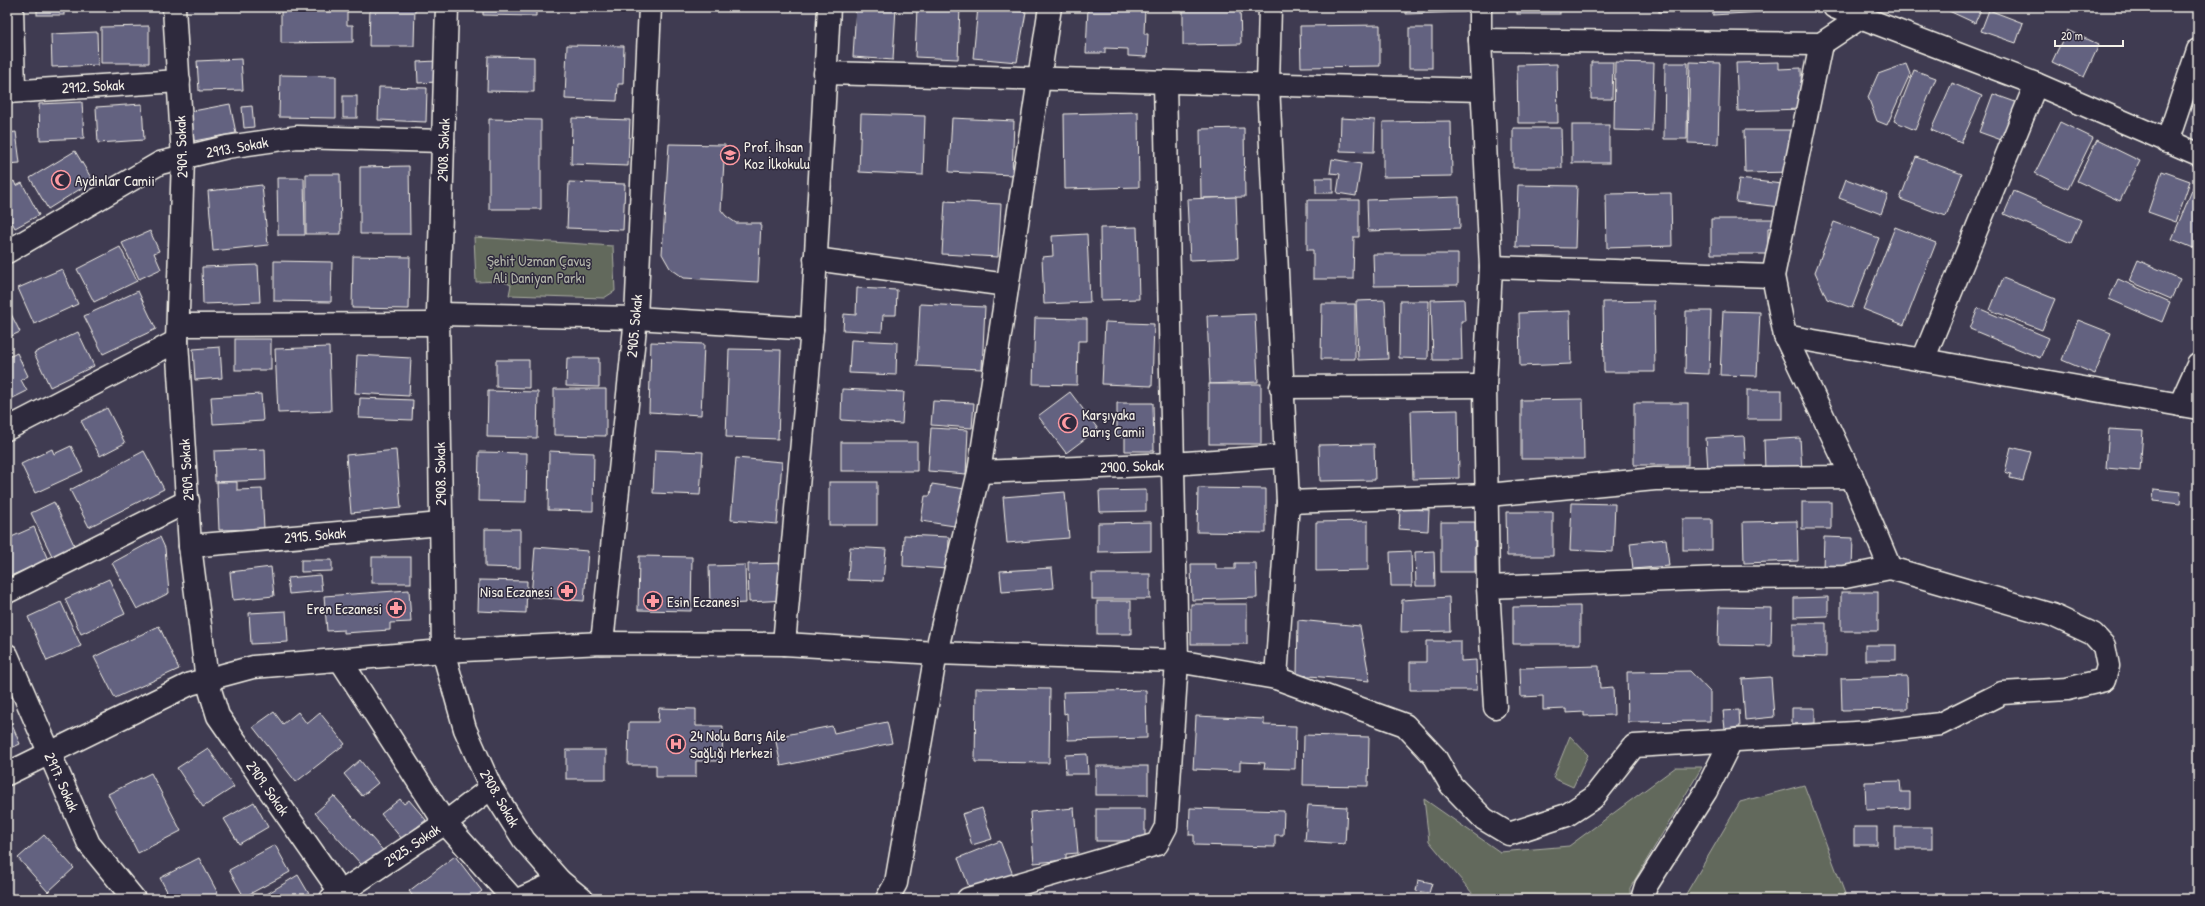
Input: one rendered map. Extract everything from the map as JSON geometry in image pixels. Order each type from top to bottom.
[{"type":"street","points":[[11,92],[12,7]]},
{"type":"street","name":"2909. Sokak","points":[[174,7],[183,158],[178,333],[190,546],[207,680],[218,716],[336,896]]},
{"type":"street","name":"2908. Sokak","points":[[447,7],[438,319],[443,651],[465,729],[491,788],[524,840],[560,881],[582,899]]},
{"type":"street","name":"2905. Sokak","points":[[602,643],[636,318],[650,7]]},
{"type":"street","points":[[784,644],[812,329],[825,73],[830,7]]},
{"type":"street","points":[[887,899],[896,883],[936,653],[978,472],[1050,7]]},
{"type":"street","points":[[1270,7],[1268,84],[1281,387],[1288,502],[1276,678]]},
{"type":"street","points":[[1480,7],[1482,90],[1491,267],[1485,386],[1488,495],[1488,587],[1495,707]]},
{"type":"street","points":[[1834,7],[2036,84],[2167,142],[2198,154]]},
{"type":"street","points":[[1480,40],[1821,44],[1860,18]]},
{"type":"street","points":[[1821,44],[1773,276],[1785,336],[1852,477],[1890,568]]},
{"type":"street","points":[[2167,142],[2198,50]]},
{"type":"street","points":[[825,73],[1039,80],[1482,90]]},
{"type":"street","name":"2912. Sokak","points":[[11,92],[179,81]]},
{"type":"street","points":[[968,899],[1157,844],[1166,827],[1177,661],[1165,82]]},
{"type":"street","points":[[1923,360],[2036,84]]},
{"type":"street","name":"2913. Sokak","points":[[7,252],[160,163],[227,147],[297,137],[443,141]]},
{"type":"street","points":[[815,259],[1007,285]]},
{"type":"street","points":[[1491,267],[1773,276]]},
{"type":"street","points":[[7,429],[178,333],[438,319],[636,318],[812,329]]},
{"type":"street","points":[[1785,336],[2189,406],[2198,366]]},
{"type":"street","points":[[1281,387],[1485,386]]},
{"type":"street","name":"2900. Sokak","points":[[978,472],[1172,464],[1285,456]]},
{"type":"street","points":[[1288,502],[1488,495],[1655,479],[1852,477]]},
{"type":"street","points":[[7,592],[188,501]]},
{"type":"street","name":"2915. Sokak","points":[[190,546],[441,524]]},
{"type":"street","points":[[7,774],[190,684],[253,667],[341,661],[443,651],[602,643],[784,644],[936,653],[1177,661],[1276,678],[1405,725],[1435,757],[1451,785],[1484,819],[1509,834],[1567,815],[1593,798],[1634,746],[1872,732],[1940,724],[2002,693],[2068,688],[2104,680],[2108,666],[2104,646],[2093,634],[2052,615],[1890,568],[1845,577],[1714,579],[1488,587]]},
{"type":"street","name":"2917. Sokak","points":[[8,661],[89,844],[134,899]]},
{"type":"street","points":[[341,661],[445,824],[513,899]]},
{"type":"street","points":[[1642,899],[1646,886],[1706,791],[1731,741]]},
{"type":"street","name":"2925. Sokak","points":[[336,896],[445,824],[491,788]]},
{"type":"street","points":[[520,899],[560,881]]},
{"type":"green space","name":"Şehit Uzman Çavuş Ali Daniyan Parkı","points":[[474,237],[613,246],[615,291],[604,298],[509,295],[511,285],[502,281],[476,282]]},
{"type":"green space","points":[[1570,736],[1588,755],[1573,787],[1553,778]]},
{"type":"green space","points":[[1676,767],[1702,767],[1630,888],[1630,899],[1477,899],[1429,841],[1424,799],[1500,852],[1569,846]]},
{"type":"green space","points":[[1804,785],[1847,899],[1683,899],[1740,802]]},
{"type":"building","points":[[37,7],[64,7],[64,15],[37,15]]},
{"type":"building","points":[[370,7],[415,7],[414,46],[369,46]]},
{"type":"building","points":[[483,7],[536,7],[536,16],[483,15]]},
{"type":"building","points":[[856,7],[896,7],[893,60],[853,57]]},
{"type":"building","points":[[917,7],[960,7],[958,59],[915,57]]},
{"type":"building","points":[[978,7],[1026,12],[1017,62],[973,58]]},
{"type":"building","points":[[1088,7],[1145,7],[1144,34],[1148,34],[1147,57],[1128,56],[1128,49],[1105,48],[1105,53],[1086,53]]},
{"type":"building","points":[[1183,7],[1240,7],[1241,44],[1183,45]]},
{"type":"building","points":[[1306,7],[1369,7],[1369,8],[1306,9]]},
{"type":"building","points":[[1406,7],[1464,7],[1465,12],[1406,14]]},
{"type":"building","points":[[1517,7],[1560,7],[1560,14],[1517,14]]},
{"type":"building","points":[[1627,7],[1627,8],[1578,8]]},
{"type":"building","points":[[1659,7],[1708,7],[1708,12],[1659,12]]},
{"type":"building","points":[[1712,7],[1763,7],[1763,12],[1713,15]]},
{"type":"building","points":[[1951,7],[1982,7],[1975,23],[1949,11]]},
{"type":"building","points":[[347,8],[347,25],[353,25],[353,42],[281,43],[281,9]]},
{"type":"building","points":[[1989,10],[2023,23],[2016,43],[1981,31]]},
{"type":"building","points":[[1380,25],[1380,66],[1301,67],[1300,26]]},
{"type":"building","points":[[149,26],[149,63],[101,63],[101,27]]},
{"type":"building","points":[[1409,28],[1432,28],[1432,68],[1409,68]]},
{"type":"building","points":[[2067,30],[2099,45],[2084,77],[2052,62]]},
{"type":"building","points":[[97,32],[98,65],[52,67],[51,34]]},
{"type":"building","points":[[567,45],[624,46],[623,84],[618,84],[617,101],[565,99]]},
{"type":"building","points":[[488,56],[534,57],[534,92],[487,91]]},
{"type":"building","points":[[241,59],[243,90],[199,91],[197,61]]},
{"type":"building","points":[[436,61],[437,82],[418,83],[417,62]]},
{"type":"building","points":[[1591,62],[1613,62],[1612,99],[1591,99]]},
{"type":"building","points":[[1615,62],[1654,63],[1652,131],[1614,130]]},
{"type":"building","points":[[1690,62],[1720,63],[1718,144],[1688,143]]},
{"type":"building","points":[[1779,62],[1779,69],[1801,68],[1802,109],[1738,111],[1736,63]]},
{"type":"building","points":[[1665,63],[1688,63],[1687,139],[1664,139]]},
{"type":"building","points":[[1557,64],[1558,123],[1518,123],[1517,65]]},
{"type":"building","points":[[1906,64],[1910,74],[1887,125],[1877,121],[1868,97],[1878,74]]},
{"type":"building","points":[[1914,70],[1936,78],[1915,130],[1894,121]]},
{"type":"building","points":[[280,75],[336,76],[336,118],[279,117]]},
{"type":"building","points":[[1952,83],[1982,96],[1961,143],[1931,130]]},
{"type":"building","points":[[379,87],[427,88],[426,122],[378,120]]},
{"type":"building","points":[[1993,94],[2021,104],[2007,142],[1979,132]]},
{"type":"building","points":[[343,96],[357,96],[357,118],[343,118]]},
{"type":"building","points":[[82,102],[84,138],[40,140],[39,104]]},
{"type":"building","points":[[142,104],[144,140],[98,143],[96,107]]},
{"type":"building","points":[[230,104],[236,133],[194,141],[188,112]]},
{"type":"building","points":[[252,106],[254,127],[244,128],[242,107]]},
{"type":"building","points":[[1138,112],[1139,187],[1065,189],[1064,114]]},
{"type":"building","points":[[861,114],[925,116],[923,175],[859,172]]},
{"type":"building","points":[[572,118],[630,120],[628,166],[571,164]]},
{"type":"building","points":[[952,118],[1014,121],[1012,175],[949,172]]},
{"type":"building","points":[[1341,118],[1375,120],[1374,152],[1340,151]]},
{"type":"building","points":[[489,119],[541,120],[541,209],[489,209]]},
{"type":"building","points":[[1451,121],[1452,176],[1383,177],[1383,122]]},
{"type":"building","points":[[2060,122],[2093,138],[2068,189],[2035,173]]},
{"type":"building","points":[[1572,125],[1609,125],[1609,163],[1572,163]]},
{"type":"building","points":[[1244,128],[1245,197],[1201,198],[1200,129]]},
{"type":"building","points":[[1513,128],[1561,128],[1562,168],[1513,168]]},
{"type":"building","points":[[1744,130],[1793,130],[1794,172],[1745,173]]},
{"type":"building","points":[[16,132],[20,163],[7,164],[7,133]]},
{"type":"building","points":[[2097,140],[2140,161],[2120,201],[2077,181]]},
{"type":"building","points":[[669,144],[725,145],[721,210],[726,216],[736,223],[761,223],[758,282],[684,278],[670,268],[662,254]]},
{"type":"building","name":"Aydinlar Camii","points":[[75,151],[93,181],[48,209],[30,178]]},
{"type":"building","points":[[1916,157],[1962,174],[1946,216],[1900,199]]},
{"type":"building","points":[[1332,159],[1361,164],[1356,196],[1337,193],[1340,174],[1330,173]]},
{"type":"building","points":[[409,166],[410,234],[360,234],[360,167]]},
{"type":"building","points":[[2162,171],[2190,181],[2176,222],[2148,212]]},
{"type":"building","points":[[306,174],[340,174],[341,234],[306,234]]},
{"type":"building","points":[[277,178],[304,178],[305,235],[278,235]]},
{"type":"building","points":[[1316,178],[1333,178],[1333,193],[1316,193]]},
{"type":"building","points":[[1739,179],[1782,184],[1780,207],[1736,202]]},
{"type":"building","points":[[1846,179],[1888,195],[1881,214],[1839,198]]},
{"type":"building","points":[[14,181],[16,186],[22,183],[39,215],[15,228],[7,213],[7,185]]},
{"type":"building","points":[[569,182],[625,184],[623,230],[567,228]]},
{"type":"building","points":[[2195,183],[2198,184],[2198,250],[2172,239]]},
{"type":"building","points":[[262,185],[268,245],[213,251],[208,191]]},
{"type":"building","points":[[1518,185],[1577,186],[1575,248],[1516,247]]},
{"type":"building","points":[[2014,191],[2081,220],[2071,243],[2004,214]]},
{"type":"building","points":[[1671,193],[1672,246],[1607,248],[1606,194]]},
{"type":"building","points":[[1236,197],[1238,258],[1190,260],[1187,199]]},
{"type":"building","points":[[1459,197],[1460,228],[1368,231],[1367,200]]},
{"type":"building","points":[[1307,200],[1359,200],[1359,237],[1354,237],[1353,279],[1313,279],[1313,250],[1307,250]]},
{"type":"building","points":[[945,201],[1001,204],[998,257],[942,254]]},
{"type":"building","points":[[1711,219],[1777,219],[1777,228],[1768,228],[1768,254],[1711,254]]},
{"type":"building","points":[[1834,222],[1879,238],[1852,308],[1827,299],[1815,272]]},
{"type":"building","points":[[1137,227],[1139,299],[1101,300],[1100,228]]},
{"type":"building","points":[[1895,227],[1936,243],[1904,325],[1863,309]]},
{"type":"building","points":[[150,231],[159,251],[154,253],[161,269],[139,279],[122,243]]},
{"type":"building","points":[[1087,234],[1090,302],[1044,304],[1042,257],[1053,256],[1052,236]]},
{"type":"building","points":[[120,247],[137,281],[94,302],[77,269]]},
{"type":"building","points":[[1373,254],[1458,254],[1458,285],[1374,286]]},
{"type":"building","points":[[353,256],[410,257],[409,309],[352,308]]},
{"type":"building","points":[[2138,260],[2180,279],[2171,299],[2129,281]]},
{"type":"building","points":[[274,261],[332,262],[331,302],[274,301]]},
{"type":"building","points":[[258,265],[260,302],[203,304],[202,267]]},
{"type":"building","points":[[62,269],[78,304],[34,324],[18,288]]},
{"type":"building","points":[[2003,278],[2055,299],[2042,330],[1990,310]]},
{"type":"building","points":[[2118,279],[2170,302],[2162,322],[2109,299]]},
{"type":"building","points":[[857,288],[897,290],[896,315],[883,315],[882,332],[843,330],[844,314],[856,315]]},
{"type":"building","points":[[138,291],[156,329],[103,354],[84,316]]},
{"type":"building","points":[[1464,299],[1465,321],[1461,321],[1462,360],[1433,360],[1431,300]]},
{"type":"building","points":[[1385,300],[1388,359],[1358,360],[1356,301]]},
{"type":"building","points":[[1400,301],[1429,301],[1428,359],[1399,358]]},
{"type":"building","points":[[1654,301],[1655,372],[1604,372],[1603,302]]},
{"type":"building","points":[[920,304],[985,307],[982,369],[917,366]]},
{"type":"building","points":[[1322,304],[1355,304],[1355,359],[1321,359]]},
{"type":"building","points":[[7,306],[20,332],[7,338]]},
{"type":"building","points":[[1978,308],[2049,338],[2040,358],[1970,329]]},
{"type":"building","points":[[1570,311],[1571,364],[1520,366],[1519,313]]},
{"type":"building","points":[[1686,311],[1711,311],[1709,374],[1685,373]]},
{"type":"building","points":[[1723,311],[1760,312],[1757,376],[1720,375]]},
{"type":"building","points":[[1255,314],[1258,382],[1210,384],[1207,316]]},
{"type":"building","points":[[1035,318],[1087,319],[1087,341],[1078,341],[1077,385],[1033,384]]},
{"type":"building","points":[[2078,320],[2111,333],[2095,374],[2062,360]]},
{"type":"building","points":[[1105,322],[1154,324],[1152,386],[1102,384]]},
{"type":"building","points":[[78,332],[94,366],[50,387],[34,353]]},
{"type":"building","points":[[235,339],[271,339],[271,370],[235,370]]},
{"type":"building","points":[[851,340],[897,342],[896,375],[849,373]]},
{"type":"building","points":[[651,342],[704,344],[701,415],[649,412]]},
{"type":"building","points":[[220,347],[222,378],[195,380],[193,349]]},
{"type":"building","points":[[329,347],[331,411],[278,413],[275,349]]},
{"type":"building","points":[[729,349],[781,350],[778,439],[726,437]]},
{"type":"building","points":[[17,353],[28,376],[21,380],[27,391],[7,401],[7,358]]},
{"type":"building","points":[[357,355],[411,358],[409,396],[355,393]]},
{"type":"building","points":[[567,358],[599,358],[599,387],[566,386]]},
{"type":"building","points":[[496,360],[529,360],[529,388],[496,387]]},
{"type":"building","points":[[1209,384],[1261,384],[1261,444],[1209,444]]},
{"type":"building","points":[[554,389],[606,389],[606,436],[554,435]]},
{"type":"building","points":[[842,389],[904,392],[902,424],[841,420]]},
{"type":"building","points":[[1747,390],[1782,390],[1782,419],[1747,419]]},
{"type":"building","points":[[488,391],[538,392],[537,438],[487,437]]},
{"type":"building","name":"Karşıyaka Barış Camii","points":[[1070,392],[1098,429],[1066,453],[1038,416]]},
{"type":"building","points":[[261,394],[263,421],[213,424],[211,397]]},
{"type":"building","points":[[360,398],[413,400],[412,420],[359,418]]},
{"type":"building","points":[[1583,399],[1584,459],[1521,459],[1521,400]]},
{"type":"building","points":[[933,401],[974,403],[972,428],[931,425]]},
{"type":"building","points":[[1117,403],[1153,403],[1154,451],[1125,451],[1125,437],[1117,437]]},
{"type":"building","points":[[1634,403],[1688,403],[1688,465],[1634,465]]},
{"type":"building","points":[[107,408],[125,443],[100,456],[81,421]]},
{"type":"building","points":[[1458,410],[1459,478],[1413,479],[1411,411]]},
{"type":"building","points":[[931,428],[968,430],[966,474],[928,471]]},
{"type":"building","points":[[2109,429],[2143,431],[2140,471],[2106,468]]},
{"type":"building","points":[[1744,436],[1746,469],[1708,471],[1706,438]]},
{"type":"building","points":[[1800,438],[1802,470],[1765,471],[1764,440]]},
{"type":"building","points":[[841,442],[917,442],[917,471],[841,471]]},
{"type":"building","points":[[1374,444],[1375,480],[1320,481],[1319,445]]},
{"type":"building","points":[[71,446],[83,471],[35,493],[21,464],[52,449],[54,454]]},
{"type":"building","points":[[2011,447],[2031,452],[2023,481],[2010,478],[2011,474],[2005,472]]},
{"type":"building","points":[[265,449],[266,480],[215,482],[214,451]]},
{"type":"building","points":[[396,450],[401,508],[351,513],[346,455]]},
{"type":"building","points":[[655,450],[703,452],[700,495],[653,493]]},
{"type":"building","points":[[144,451],[164,489],[89,527],[70,490]]},
{"type":"building","points":[[549,451],[594,453],[593,511],[548,510]]},
{"type":"building","points":[[479,452],[527,453],[526,502],[478,501]]},
{"type":"building","points":[[736,458],[782,462],[777,524],[731,520]]},
{"type":"building","points":[[217,482],[237,482],[237,490],[262,489],[264,529],[219,530]]},
{"type":"building","points":[[829,482],[877,482],[877,525],[829,525]]},
{"type":"building","points":[[932,484],[965,489],[961,527],[921,521],[925,496],[930,496]]},
{"type":"building","points":[[1198,488],[1266,489],[1266,533],[1197,532]]},
{"type":"building","points":[[2154,489],[2181,492],[2180,504],[2153,501]]},
{"type":"building","points":[[1146,490],[1146,511],[1100,512],[1099,491]]},
{"type":"building","points":[[1065,492],[1069,538],[1007,543],[1003,497]]},
{"type":"building","points":[[54,502],[75,547],[53,558],[31,513]]},
{"type":"building","points":[[1802,502],[1831,502],[1831,529],[1802,529]]},
{"type":"building","points":[[1572,503],[1615,504],[1613,552],[1570,550]]},
{"type":"building","points":[[1400,509],[1429,510],[1428,531],[1399,529]]},
{"type":"building","points":[[1506,512],[1553,512],[1553,556],[1507,556]]},
{"type":"building","points":[[1683,519],[1712,519],[1712,550],[1683,550]]},
{"type":"building","points":[[1368,521],[1368,570],[1316,571],[1316,522]]},
{"type":"building","points":[[1797,521],[1798,561],[1744,563],[1743,522]]},
{"type":"building","points":[[1151,522],[1151,551],[1098,552],[1098,523]]},
{"type":"building","points":[[1441,522],[1475,522],[1475,572],[1441,572]]},
{"type":"building","points":[[34,527],[48,560],[8,577],[7,539]]},
{"type":"building","points":[[485,529],[520,529],[520,568],[485,567]]},
{"type":"building","points":[[904,535],[949,537],[948,569],[903,566]]},
{"type":"building","points":[[160,537],[165,548],[169,593],[137,609],[112,563]]},
{"type":"building","points":[[1824,537],[1853,538],[1852,568],[1823,568]]},
{"type":"building","points":[[1666,539],[1669,566],[1633,569],[1630,543]]},
{"type":"building","points":[[535,547],[588,551],[584,601],[531,597]]},
{"type":"building","points":[[850,547],[886,549],[883,581],[848,580]]},
{"type":"building","points":[[1411,551],[1412,586],[1391,586],[1390,552]]},
{"type":"building","points":[[1434,551],[1435,586],[1416,586],[1415,552]]},
{"type":"building","points":[[639,556],[692,557],[691,611],[638,610]]},
{"type":"building","points":[[372,557],[411,557],[411,583],[372,583]]},
{"type":"building","points":[[301,560],[332,560],[332,571],[301,572]]},
{"type":"building","points":[[785,563],[786,600],[749,602],[748,564]]},
{"type":"building","points":[[1235,563],[1256,563],[1257,598],[1192,600],[1191,564],[1216,564],[1216,569],[1235,569]]},
{"type":"building","points":[[745,565],[746,603],[710,605],[709,566]]},
{"type":"building","points":[[271,567],[274,596],[233,600],[230,572]]},
{"type":"building","points":[[1052,568],[1054,588],[1002,592],[1000,571]]},
{"type":"building","points":[[1092,574],[1150,574],[1150,599],[1092,599]]},
{"type":"building","points":[[320,575],[322,591],[289,594],[287,578]]},
{"type":"building","points":[[109,579],[125,614],[81,634],[65,599]]},
{"type":"building","points":[[479,580],[527,581],[526,613],[478,611]]},
{"type":"building","points":[[409,590],[411,622],[390,623],[390,630],[344,633],[344,630],[327,631],[324,596]]},
{"type":"building","points":[[1841,592],[1878,592],[1878,631],[1841,631]]},
{"type":"building","points":[[1449,597],[1450,631],[1401,632],[1402,600]]},
{"type":"building","points":[[1828,597],[1828,616],[1794,617],[1794,598]]},
{"type":"building","points":[[1097,601],[1131,601],[1131,634],[1097,634]]},
{"type":"building","points":[[61,602],[81,646],[47,661],[28,617]]},
{"type":"building","points":[[1191,604],[1247,604],[1247,644],[1191,644]]},
{"type":"building","points":[[1580,606],[1580,644],[1513,644],[1513,607]]},
{"type":"building","points":[[1719,607],[1772,608],[1771,646],[1718,645]]},
{"type":"building","points":[[286,611],[288,642],[251,644],[249,613]]},
{"type":"building","points":[[1298,620],[1360,626],[1370,681],[1297,675]]},
{"type":"building","points":[[1793,623],[1826,623],[1826,657],[1793,656]]},
{"type":"building","points":[[159,626],[179,669],[115,698],[94,657]]},
{"type":"building","points":[[1426,641],[1461,641],[1461,661],[1476,660],[1477,690],[1410,690],[1410,662],[1426,662]]},
{"type":"building","points":[[1865,645],[1896,645],[1896,660],[1865,660]]},
{"type":"building","points":[[1599,666],[1600,688],[1613,687],[1614,715],[1584,716],[1584,712],[1566,713],[1566,709],[1543,710],[1543,696],[1521,697],[1520,668]]},
{"type":"building","points":[[1690,671],[1710,692],[1710,721],[1628,722],[1627,672]]},
{"type":"building","points":[[1907,676],[1908,709],[1842,710],[1841,678]]},
{"type":"building","points":[[1771,677],[1774,717],[1745,720],[1742,679]]},
{"type":"building","points":[[976,688],[1050,689],[1049,763],[975,762]]},
{"type":"building","points":[[1146,690],[1147,738],[1068,740],[1067,713],[1064,714],[1063,692]]},
{"type":"building","name":"24 Nolu Barış Aile Sağlığı Merkezi","points":[[659,708],[696,709],[696,726],[723,726],[722,761],[696,761],[696,777],[656,777],[656,765],[628,765],[629,722],[658,722]]},
{"type":"building","points":[[1792,708],[1815,708],[1815,723],[1792,724]]},
{"type":"building","points":[[1739,710],[1740,727],[1725,729],[1723,711]]},
{"type":"building","points":[[274,712],[283,724],[298,712],[307,724],[320,713],[345,744],[296,782],[253,727]]},
{"type":"building","points":[[7,713],[20,744],[7,750]]},
{"type":"building","points":[[1196,716],[1264,719],[1264,725],[1296,726],[1295,769],[1264,768],[1265,763],[1240,762],[1240,771],[1193,769]]},
{"type":"building","points":[[887,722],[892,743],[781,766],[775,737],[832,726],[834,733]]},
{"type":"building","points":[[1304,735],[1369,737],[1368,786],[1303,785]]},
{"type":"building","points":[[208,748],[234,787],[203,807],[177,768]]},
{"type":"building","points":[[566,750],[606,750],[606,779],[566,779]]},
{"type":"building","points":[[1087,754],[1088,774],[1066,774],[1065,755]]},
{"type":"building","points":[[360,760],[378,783],[362,796],[344,774]]},
{"type":"building","points":[[1096,766],[1148,766],[1148,795],[1096,795]]},
{"type":"building","points":[[151,773],[181,831],[138,853],[108,794]]},
{"type":"building","points":[[1900,781],[1901,792],[1910,792],[1910,808],[1866,810],[1865,782]]},
{"type":"building","points":[[334,796],[388,856],[369,873],[315,813]]},
{"type":"building","points":[[400,799],[404,804],[409,800],[426,820],[402,839],[381,814]]},
{"type":"building","points":[[254,802],[268,827],[239,844],[224,819]]},
{"type":"building","points":[[1308,805],[1347,807],[1345,844],[1305,841]]},
{"type":"building","points":[[982,808],[992,839],[972,845],[962,814]]},
{"type":"building","points":[[1074,808],[1078,853],[1066,854],[1066,860],[1034,863],[1030,812]]},
{"type":"building","points":[[1190,808],[1284,811],[1283,835],[1275,835],[1275,847],[1194,845],[1194,835],[1189,835]]},
{"type":"building","points":[[1096,809],[1145,809],[1145,841],[1096,841]]},
{"type":"building","points":[[1854,827],[1877,827],[1877,845],[1854,845]]},
{"type":"building","points":[[1895,827],[1932,827],[1932,848],[1895,848]]},
{"type":"building","points":[[44,835],[74,868],[48,892],[18,858]]},
{"type":"building","points":[[1000,841],[1013,875],[971,892],[958,858]]},
{"type":"building","points":[[275,845],[290,872],[244,897],[229,870]]},
{"type":"building","points":[[455,856],[482,891],[472,899],[415,899],[409,891]]},
{"type":"building","points":[[199,858],[221,899],[171,899],[160,878]]},
{"type":"building","points":[[298,875],[312,899],[270,899],[267,894]]},
{"type":"building","points":[[1418,880],[1432,883],[1429,893],[1416,891]]},
{"type":"place","name":"Prof. İhsan Koz İlkokulu","points":[[730,155]]},
{"type":"place","name":"Aydinlar Camii","points":[[61,180]]},
{"type":"place","name":"Karşıyaka Barış Camii","points":[[1068,423]]},
{"type":"place","name":"Nisa Eczanesi","points":[[567,591]]},
{"type":"place","name":"Esin Eczanesi","points":[[653,601]]},
{"type":"place","name":"Eren Eczanesi","points":[[396,608]]},
{"type":"place","name":"24 Nolu Barış Aile Sağlığı Merkezi","points":[[676,744]]}]
